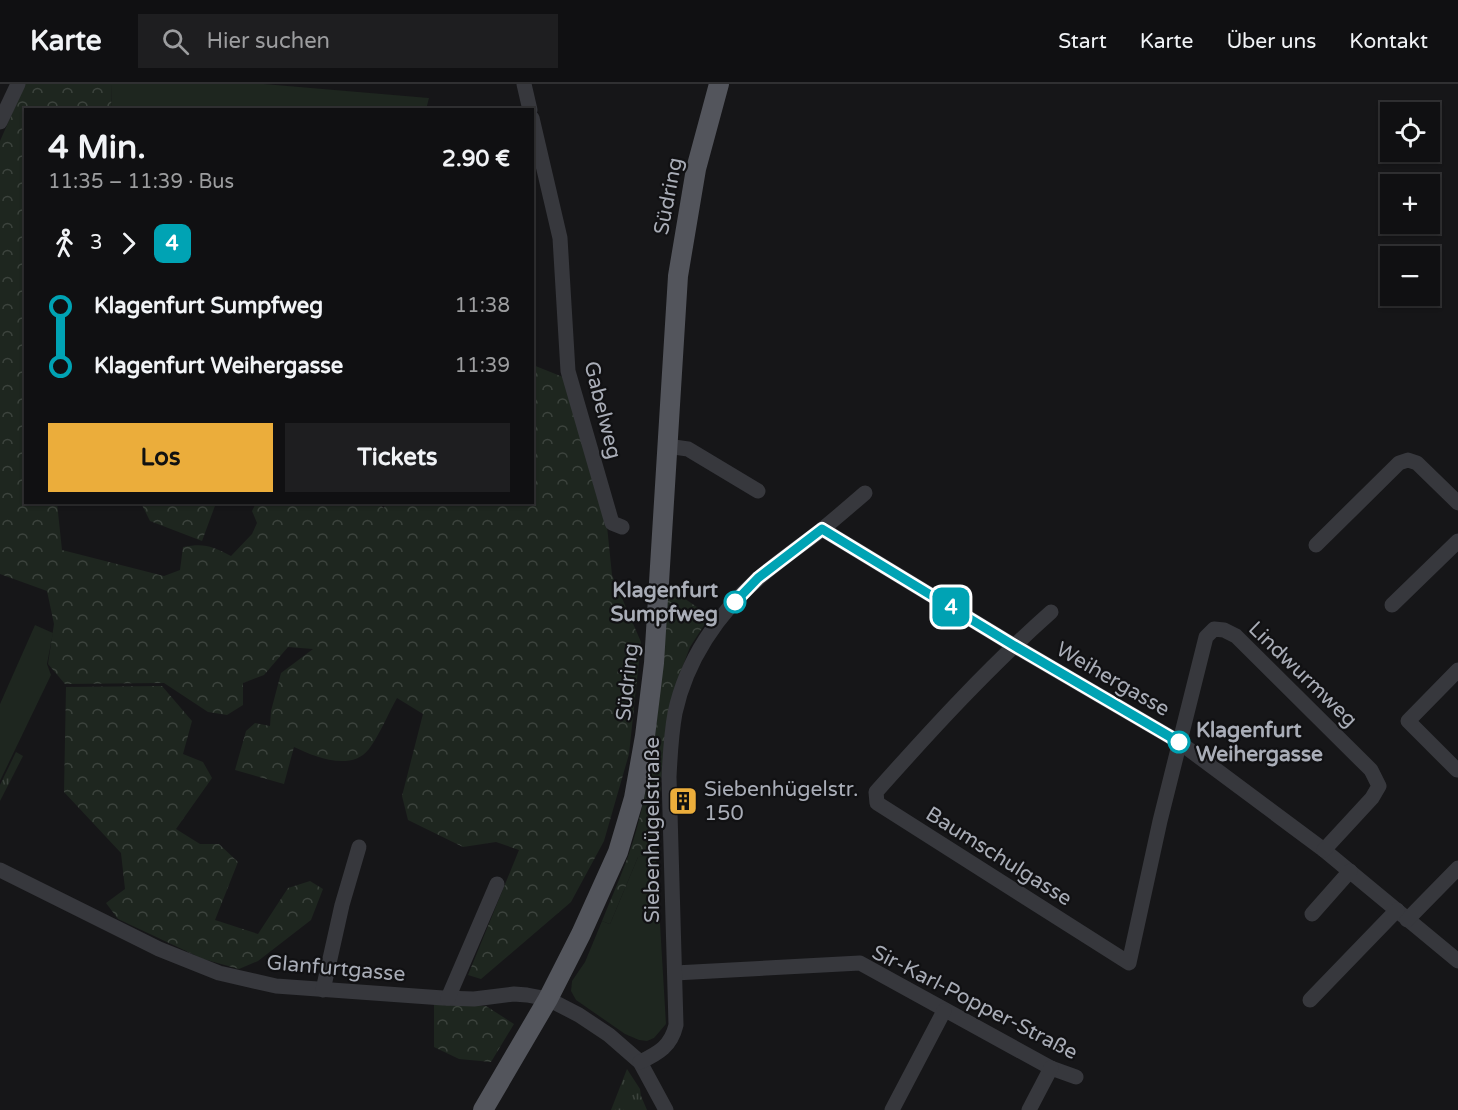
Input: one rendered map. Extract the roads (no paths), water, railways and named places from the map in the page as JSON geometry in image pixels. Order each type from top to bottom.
[{"type":"main road","name":"Südring","points":[[483,1110],[548,999],[581,934],[618,852],[634,798],[654,663],[680,266],[696,170],[720,84]]},
{"type":"street","points":[[0,122],[18,84]]},
{"type":"street","points":[[524,84],[530,108]]},
{"type":"street","name":"Gabelweg","points":[[534,127],[560,238],[568,371],[612,523],[622,527]]},
{"type":"street","points":[[667,446],[688,449],[758,491]]},
{"type":"street","points":[[1316,545],[1399,463],[1408,460],[1417,463],[1458,503]]},
{"type":"street","name":"Siebenhügelstraße","points":[[640,1062],[667,1047],[676,1025],[669,777],[674,723],[684,684],[702,645],[721,617],[741,595],[758,578],[865,493]]},
{"type":"street","name":"Weihergasse","points":[[822,529],[1179,742],[1324,850],[1458,961]]},
{"type":"street","points":[[1392,605],[1458,541]]},
{"type":"street","name":"Baumschulgasse","points":[[1051,612],[1013,645],[943,716],[876,792],[877,803],[1130,963],[1179,742]]},
{"type":"street","name":"Lindwurmweg","points":[[1179,742],[1206,637],[1214,629],[1224,630],[1236,636],[1371,770],[1379,786],[1372,798],[1324,850]]},
{"type":"street","points":[[1457,770],[1408,721],[1458,670]]},
{"type":"street","points":[[323,990],[342,905],[359,847]]},
{"type":"street","points":[[1311,1000],[1402,915],[1458,868]]},
{"type":"street","name":"Glanfurtgasse","points":[[0,870],[159,949],[219,974],[276,986],[323,990],[474,999],[514,994],[548,999]]},
{"type":"street","points":[[1312,914],[1350,871]]},
{"type":"street","points":[[448,998],[497,884]]},
{"type":"street","name":"Sir-Karl-Popper-Straße","points":[[675,973],[860,963],[1051,1068],[1076,1077]]},
{"type":"street","points":[[548,999],[579,1015],[609,1035],[640,1062],[666,1110]]},
{"type":"street","points":[[892,1110],[944,1011]]},
{"type":"street","points":[[1029,1110],[1051,1068]]},
{"type":"place","name":"Klagenfurt Sumpfweg","points":[[735,602]]},
{"type":"place","name":"Klagenfurt Weihergasse","points":[[1179,742]]},
{"type":"place","name":"Siebenhügelstr. 150","points":[[683,801]]}]
